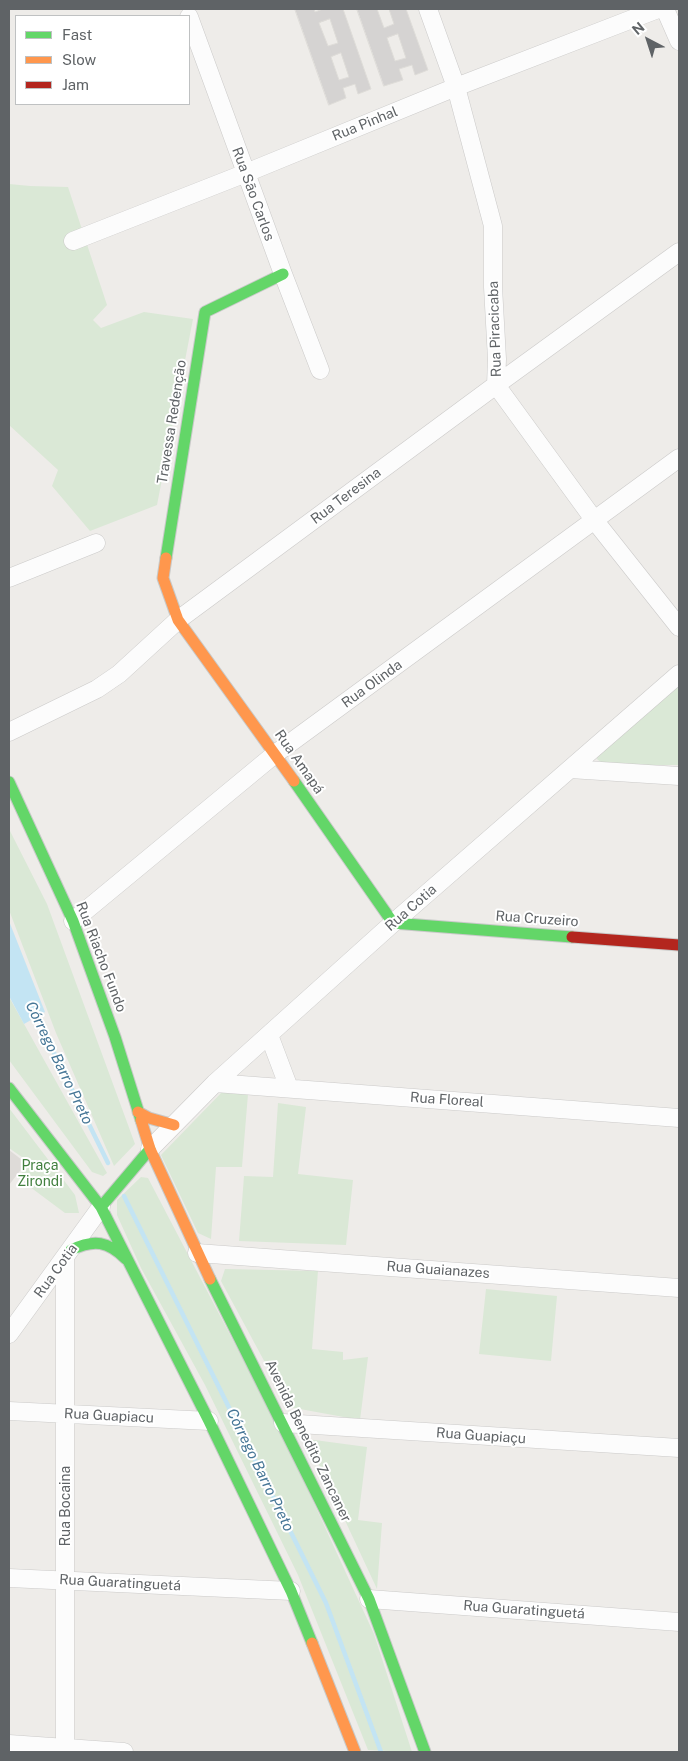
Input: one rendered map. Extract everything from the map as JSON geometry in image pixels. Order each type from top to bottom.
[{"type":"main road","name":"Travessa Redenção","points":[[178,620],[163,578],[204,312],[283,274]]},
{"type":"main road","name":"Rua Amapá","points":[[178,620],[275,754],[393,923]]},
{"type":"main road","name":"Rua Riacho Fundo","points":[[9,782],[73,921],[115,1037],[150,1149]]},
{"type":"main road","name":"Rua Cruzeiro","points":[[393,923],[679,945]]},
{"type":"main road","points":[[9,1088],[101,1207],[209,1421],[291,1591],[355,1752]]},
{"type":"main road","points":[[138,1112],[149,1118],[174,1124]]},
{"type":"main road","points":[[101,1207],[150,1149]]},
{"type":"main road","name":"Avenida Benedito Zancaner","points":[[150,1149],[197,1253],[369,1599],[425,1752]]},
{"type":"main road","points":[[68,1255],[82,1244],[95,1242],[107,1244],[118,1250],[126,1259]]},
{"type":"street","name":"Rua Piracicaba","points":[[428,9],[456,87],[493,226],[496,384],[595,521],[679,627]]},
{"type":"street","name":"Rua Pinhal","points":[[73,241],[456,87],[658,9]]},
{"type":"street","points":[[665,9],[679,41]]},
{"type":"street","name":"Rua São Carlos","points":[[190,20],[320,370]]},
{"type":"street","name":"Rua Teresina","points":[[9,732],[97,689],[119,674],[178,620],[496,384],[679,252]]},
{"type":"street","name":"Rua Olinda","points":[[73,921],[275,754],[679,458]]},
{"type":"street","points":[[9,578],[96,543]]},
{"type":"street","name":"Rua Cotia","points":[[150,1149],[215,1083],[393,923],[679,674]]},
{"type":"street","points":[[570,769],[679,776]]},
{"type":"street","points":[[269,1035],[289,1088]]},
{"type":"street","name":"Rua Floreal","points":[[215,1083],[679,1118]]},
{"type":"street","name":"Rua Cotia","points":[[9,1334],[101,1207]]},
{"type":"street","name":"Rua Guaianazes","points":[[197,1253],[679,1288]]},
{"type":"street","name":"Rua Bocaina","points":[[65,1750],[68,1255]]},
{"type":"street","name":"Rua Guapiacu","points":[[9,1411],[209,1421]]},
{"type":"street","name":"Rua Guapiaçu","points":[[283,1423],[679,1448]]},
{"type":"street","name":"Rua Guaratinguetá","points":[[9,1578],[291,1591]]},
{"type":"street","name":"Rua Guaratinguetá","points":[[369,1599],[679,1622]]},
{"type":"street","points":[[9,1744],[65,1750],[124,1752]]},
{"type":"shaded area","points":[[9,1150],[26,1163],[9,1185]]},
{"type":"green space","points":[[9,184],[68,187],[107,305],[93,320],[101,328],[144,312],[193,319],[157,505],[90,531],[52,486],[58,470],[9,425]]},
{"type":"green space","points":[[679,681],[679,765],[604,765],[597,759],[598,752]]},
{"type":"green space","points":[[9,829],[47,904],[135,1144],[114,1166],[56,1033],[9,910]]},
{"type":"green space","points":[[9,997],[107,1173],[103,1176],[92,1172],[9,1060]]},
{"type":"green space","points":[[222,1092],[248,1094],[242,1167],[216,1167],[211,1239],[198,1233],[161,1155]]},
{"type":"green space","points":[[278,1103],[306,1107],[298,1174],[353,1180],[346,1245],[239,1241],[244,1176],[273,1177]]},
{"type":"green space","name":"Praça Zirondi","points":[[9,1108],[75,1195],[79,1213],[65,1213],[18,1178],[29,1162],[9,1148]]},
{"type":"green space","points":[[141,1177],[148,1178],[284,1438],[374,1634],[412,1752],[368,1750],[298,1575],[205,1385],[141,1268],[117,1215],[117,1200]]},
{"type":"green space","points":[[225,1269],[318,1271],[312,1349],[343,1352],[343,1360],[368,1357],[360,1420],[289,1407],[221,1281]]},
{"type":"green space","points":[[486,1289],[557,1296],[551,1361],[479,1354]]},
{"type":"green space","points":[[307,1439],[367,1447],[358,1520],[382,1523],[377,1589]]},
{"type":"water","points":[[9,921],[45,1012],[24,1024],[9,996]]},
{"type":"building","points":[[295,9],[314,9],[315,12],[323,9],[343,9],[371,89],[358,94],[355,84],[343,88],[346,98],[329,105]],"holes":[[[330,19],[338,43],[328,46],[319,23]],[[341,53],[349,77],[339,80],[331,57]]]},
{"type":"building","points":[[357,9],[377,9],[384,28],[394,24],[389,9],[406,9],[428,70],[415,75],[412,65],[399,69],[403,80],[384,86]],"holes":[[[398,34],[406,58],[395,61],[387,38]]]},
{"type":"waterway","name":"Córrego Barro Preto","points":[[34,1012],[108,1163]]},
{"type":"waterway","name":"Córrego Barro Preto","points":[[124,1196],[326,1603],[381,1752]]},
{"type":"traffic: fast","points":[[166,558],[205,312],[283,274]]},
{"type":"traffic: fast","points":[[294,781],[393,923],[572,937]]},
{"type":"traffic: fast","points":[[9,782],[73,921],[115,1037],[141,1120]]},
{"type":"traffic: fast","points":[[9,1088],[101,1207],[209,1421],[291,1591],[312,1643]]},
{"type":"traffic: fast","points":[[101,1207],[150,1149]]},
{"type":"traffic: fast","points":[[71,1250],[94,1243],[107,1245],[126,1259]]},
{"type":"traffic: fast","points":[[210,1279],[369,1599],[425,1752]]},
{"type":"traffic: slow","points":[[166,558],[163,578],[178,620],[294,781]]},
{"type":"traffic: slow","points":[[138,1112],[149,1118],[174,1125]]},
{"type":"traffic: slow","points":[[141,1120],[150,1149],[210,1279]]},
{"type":"traffic: slow","points":[[312,1643],[355,1752]]},
{"type":"traffic: jam","points":[[572,937],[679,945]]}]
